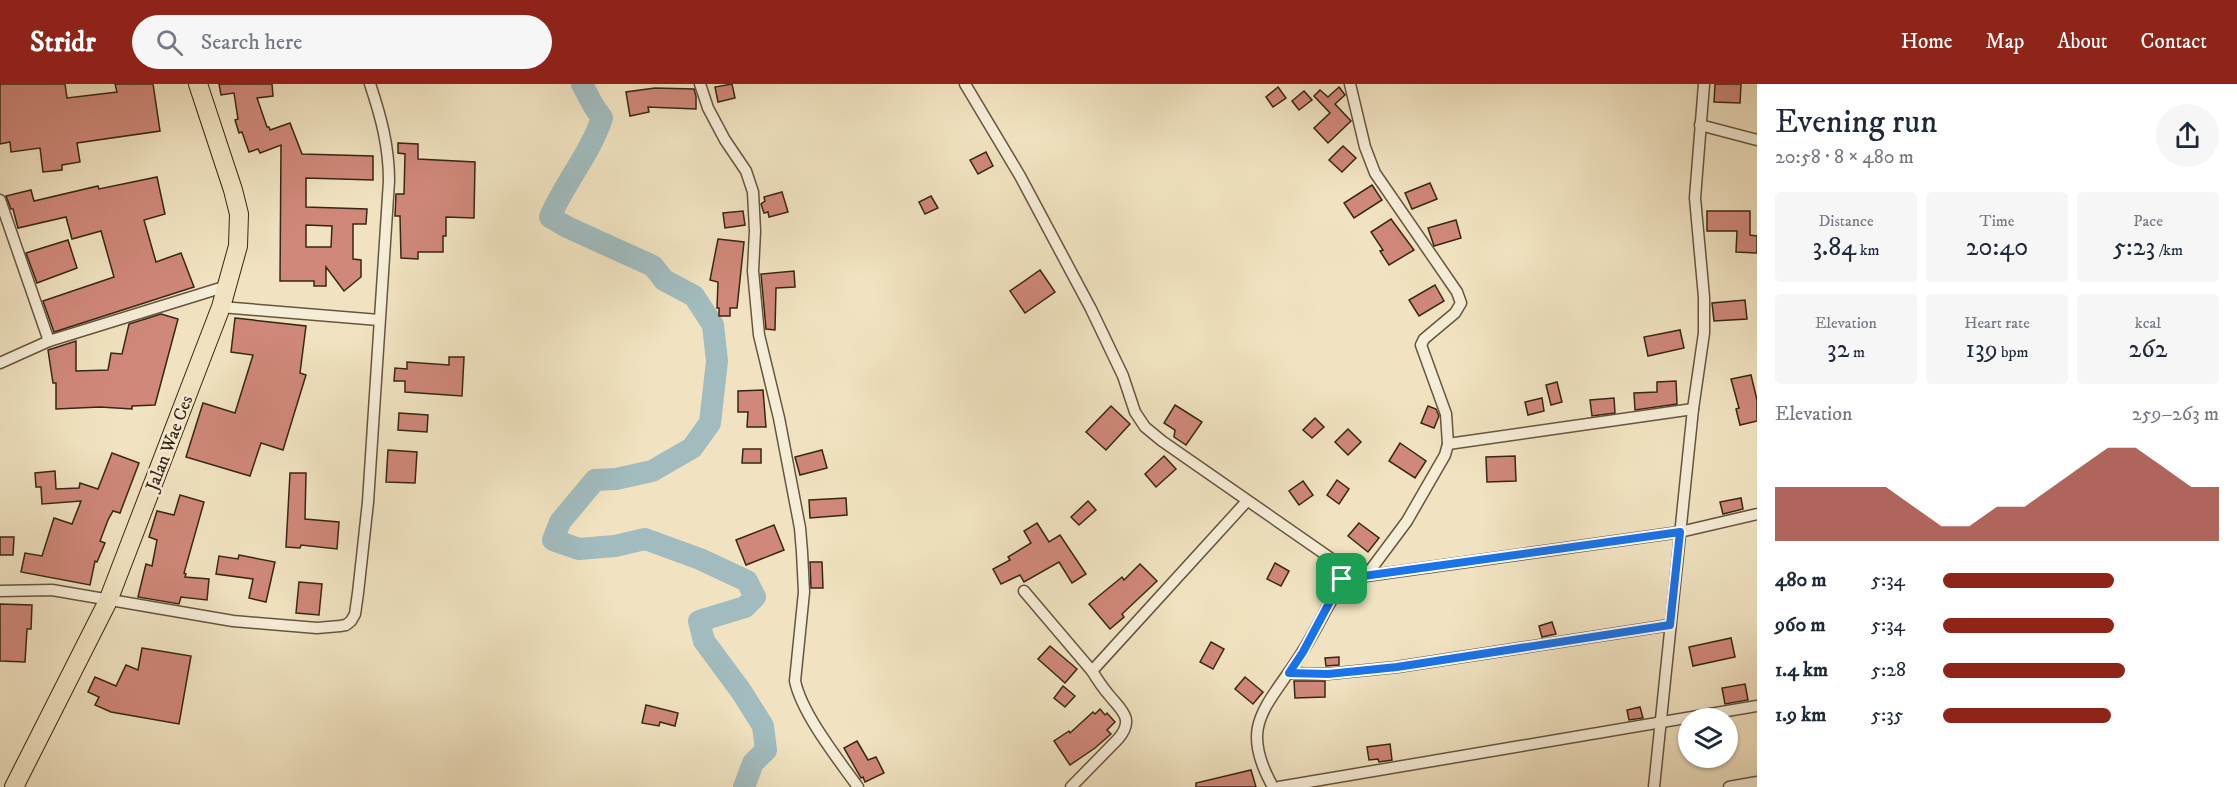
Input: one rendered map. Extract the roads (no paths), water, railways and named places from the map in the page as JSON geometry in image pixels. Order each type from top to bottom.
[{"type":"highway","name":"Jalan Wae Ces","points":[[14,787],[108,601],[221,308],[238,246],[239,214],[234,190],[198,84]]},
{"type":"street","points":[[0,591],[52,590],[233,621],[317,628],[346,625],[351,621],[355,614],[358,593],[368,502],[389,158],[383,124],[370,84]]},
{"type":"street","points":[[700,84],[708,108],[724,140],[746,171],[753,192],[755,231],[753,270],[759,335],[779,418],[800,528],[804,592],[795,681],[797,693],[858,787]]},
{"type":"street","points":[[965,84],[1020,176],[1091,309],[1124,376],[1140,422],[1162,441],[1339,564],[1342,570],[1342,579],[1303,652],[1264,708],[1258,723],[1259,753],[1264,771],[1273,787]]},
{"type":"street","points":[[1350,84],[1365,147],[1375,173],[1460,298],[1461,306],[1424,339],[1422,345],[1446,414],[1448,444],[1445,455],[1407,521],[1366,576]]},
{"type":"street","points":[[1654,787],[1692,409],[1704,333],[1704,297],[1695,198],[1704,84]]},
{"type":"street","points":[[1700,125],[1757,140]]},
{"type":"street","points":[[0,200],[49,340]]},
{"type":"street","points":[[0,363],[49,340],[227,286]]},
{"type":"street","points":[[221,308],[379,320]]},
{"type":"street","points":[[1448,444],[1692,409]]},
{"type":"street","points":[[1092,671],[1247,501]]},
{"type":"street","points":[[1342,579],[1680,532],[1757,514]]},
{"type":"street","points":[[1024,591],[1124,711],[1127,721],[1125,731],[1071,787]]},
{"type":"street","points":[[1289,673],[1328,674],[1397,667],[1670,625]]},
{"type":"street","points":[[1279,787],[1757,706]]},
{"type":"street","points":[[1729,787],[1757,782]]},
{"type":"waterway","points":[[582,84],[602,118],[591,144],[550,217],[653,266],[664,280],[694,296],[713,325],[717,361],[710,423],[692,448],[652,471],[616,479],[595,480],[560,522],[553,540],[579,549],[615,546],[645,539],[700,559],[747,581],[755,597],[745,607],[699,621],[704,641],[741,691],[763,726],[766,750],[753,763],[744,787]]}]
